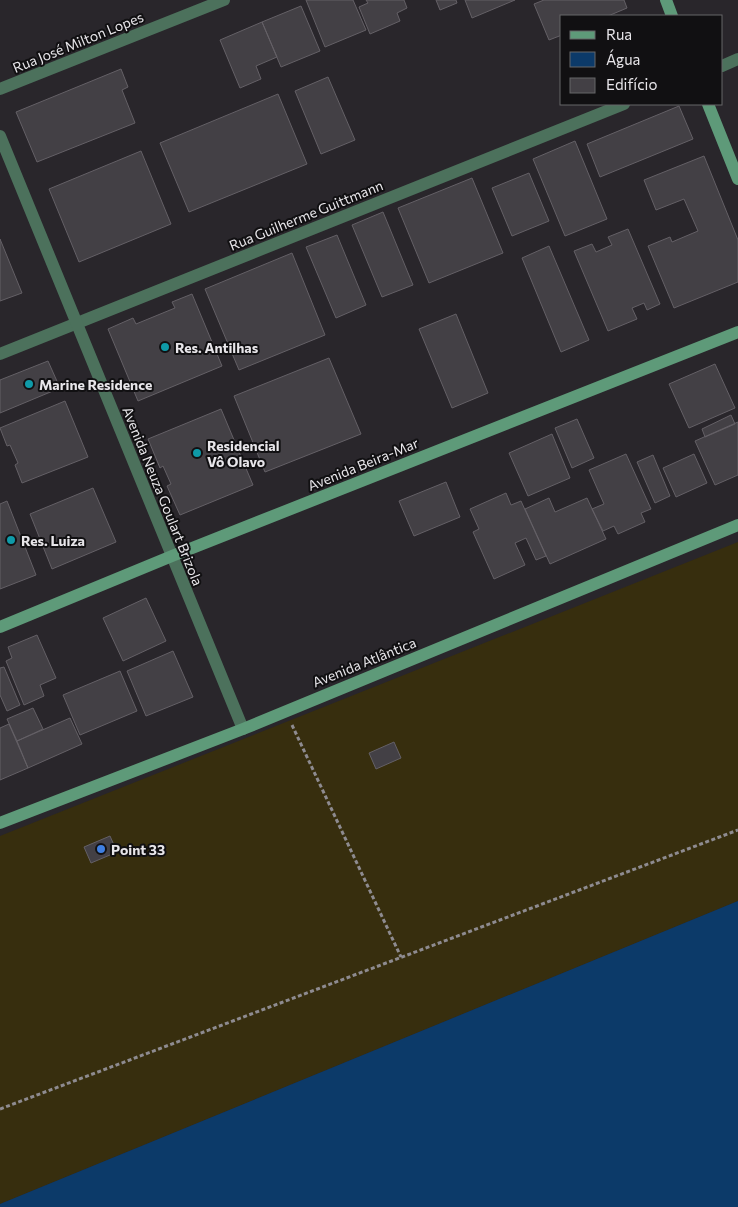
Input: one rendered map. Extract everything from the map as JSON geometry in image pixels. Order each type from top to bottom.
[{"type":"main road","points":[[666,0],[672,15]]},
{"type":"main road","points":[[708,105],[738,179]]},
{"type":"main road","name":"Avenida Beira-Mar","points":[[0,627],[172,556],[738,332]]},
{"type":"main road","name":"Avenida Atlântica","points":[[0,823],[243,729],[738,525]]},
{"type":"street","name":"Rua José Milton Lopes","points":[[0,90],[224,0]]},
{"type":"street","points":[[723,66],[738,59]]},
{"type":"street","name":"Rua Guilherme Guittmann","points":[[0,354],[621,105]]},
{"type":"street","name":"Avenida Neuza Goulart Brizola","points":[[0,136],[243,729]]},
{"type":"path","points":[[286,711],[400,958]]},
{"type":"path","points":[[0,1109],[738,830]]},
{"type":"sand","points":[[738,542],[738,901],[0,1204],[0,836]]},
{"type":"water","points":[[738,901],[738,1207],[0,1207],[0,1204]]},
{"type":"building","points":[[306,0],[353,0],[366,30],[325,47]]},
{"type":"building","points":[[366,0],[404,0],[407,8],[397,13],[400,21],[370,34],[359,7],[368,3]]},
{"type":"building","points":[[436,0],[456,0],[457,3],[440,10]]},
{"type":"building","points":[[465,0],[515,0],[472,18]]},
{"type":"building","points":[[544,0],[624,0],[627,8],[610,15],[560,15],[560,36],[549,40],[534,4]]},
{"type":"building","points":[[301,6],[320,51],[281,67],[262,22]]},
{"type":"building","points":[[262,22],[277,57],[256,66],[261,79],[240,88],[220,40]]},
{"type":"building","points":[[121,69],[128,87],[122,90],[135,123],[37,162],[16,112]]},
{"type":"building","points":[[328,77],[355,140],[321,154],[295,91]]},
{"type":"building","points":[[278,94],[307,164],[189,212],[160,143]]},
{"type":"building","points":[[679,106],[693,139],[600,177],[587,144]]},
{"type":"building","points":[[575,141],[607,219],[565,236],[533,159]]},
{"type":"building","points":[[141,151],[171,224],[79,262],[49,189]]},
{"type":"building","points":[[704,156],[738,240],[738,282],[674,308],[648,246],[670,237],[672,242],[698,231],[684,199],[656,210],[644,180]]},
{"type":"building","points":[[529,173],[549,221],[512,236],[492,188]]},
{"type":"building","points":[[472,178],[503,253],[429,283],[398,208]]},
{"type":"building","points":[[383,212],[413,285],[382,297],[352,225]]},
{"type":"building","points":[[628,229],[660,304],[647,310],[644,303],[632,308],[637,319],[608,331],[574,251],[592,244],[596,252],[612,245],[608,237]]},
{"type":"building","points":[[337,235],[366,305],[336,318],[306,247]]},
{"type":"building","points":[[0,239],[22,293],[0,301]]},
{"type":"building","points":[[549,246],[589,340],[561,352],[522,258]]},
{"type":"building","points":[[292,253],[325,335],[239,370],[205,289]]},
{"type":"building","name":"Res. Antilhas","points":[[192,294],[222,366],[138,401],[108,329],[133,318],[136,324],[175,308],[172,302]]},
{"type":"building","points":[[456,314],[488,393],[452,408],[419,329]]},
{"type":"building","points":[[329,358],[361,434],[265,472],[234,396]]},
{"type":"building","name":"Marine Residence","points":[[48,361],[60,388],[0,413],[0,380]]},
{"type":"building","points":[[715,364],[735,408],[689,428],[669,384]]},
{"type":"building","points":[[65,401],[88,457],[22,483],[15,465],[18,463],[10,445],[7,446],[0,428]]},
{"type":"building","name":"Residencial Vô Olavo","points":[[221,409],[253,485],[180,515],[167,486],[171,484],[163,466],[160,468],[148,439]]},
{"type":"building","points":[[731,415],[735,424],[705,437],[702,429]]},
{"type":"building","points":[[577,419],[594,458],[572,468],[555,428]]},
{"type":"building","points":[[738,422],[738,475],[715,485],[695,441]]},
{"type":"building","points":[[552,434],[570,478],[528,496],[509,453]]},
{"type":"building","points":[[626,454],[651,509],[641,513],[645,522],[618,534],[614,526],[603,531],[592,509],[604,504],[589,470]]},
{"type":"building","points":[[694,454],[707,483],[676,497],[663,468]]},
{"type":"building","points":[[653,455],[670,496],[655,503],[637,462]]},
{"type":"building","points":[[446,482],[460,517],[414,536],[399,501]]},
{"type":"building","points":[[93,488],[116,542],[52,569],[30,514]]},
{"type":"building","points":[[506,493],[511,505],[521,501],[546,556],[536,560],[526,538],[515,543],[525,565],[494,579],[473,532],[479,529],[470,509]]},
{"type":"building","points":[[549,498],[555,512],[587,498],[606,539],[550,564],[525,509]]},
{"type":"building","name":"Res. Luiza","points":[[7,501],[36,575],[0,589],[0,504]]},
{"type":"building","points":[[146,598],[166,641],[123,661],[103,618]]},
{"type":"building","points":[[37,635],[56,678],[40,685],[44,696],[24,705],[6,661],[12,658],[8,647]]},
{"type":"building","points":[[173,651],[193,697],[146,716],[127,671]]},
{"type":"building","points":[[4,667],[20,705],[7,711],[0,695],[0,668]]},
{"type":"building","points":[[120,671],[137,711],[80,735],[63,695]]},
{"type":"building","points":[[33,708],[43,729],[17,741],[7,719]]},
{"type":"building","points":[[70,718],[82,744],[28,768],[17,741]]},
{"type":"building","points":[[9,724],[28,768],[0,780],[0,728]]},
{"type":"building","points":[[394,742],[401,758],[376,769],[369,753]]},
{"type":"building","name":"Point 33","points":[[110,836],[117,852],[91,863],[84,847]]},
{"type":"place","name":"Res. Antilhas","points":[[165,347]]},
{"type":"place","name":"Marine Residence","points":[[29,384]]},
{"type":"place","name":"Residencial Vô Olavo","points":[[197,453]]},
{"type":"place","name":"Res. Luiza","points":[[11,540]]},
{"type":"place","name":"Point 33","points":[[101,849]]}]
